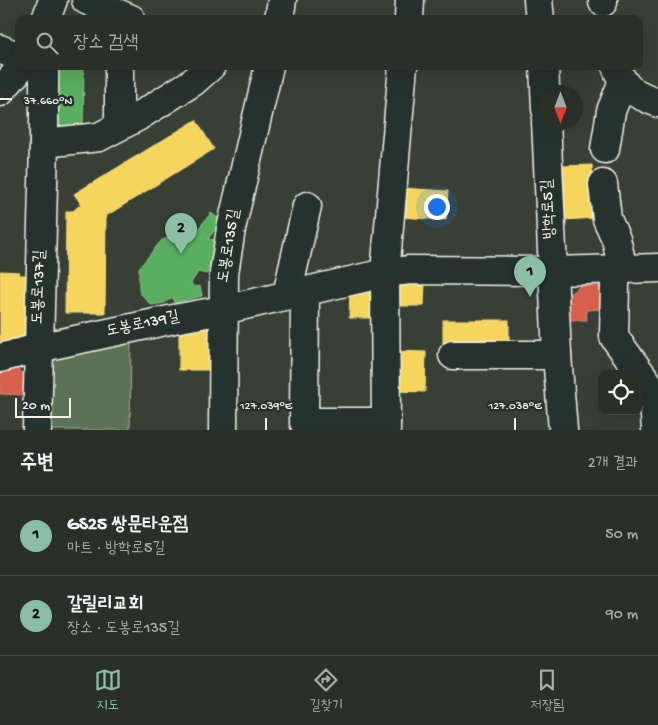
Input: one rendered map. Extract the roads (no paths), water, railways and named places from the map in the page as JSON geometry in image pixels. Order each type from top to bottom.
[{"type":"street","points":[[47,15],[53,0]]},
{"type":"street","points":[[86,0],[129,14]]},
{"type":"street","points":[[280,15],[282,0]]},
{"type":"street","points":[[408,15],[410,0]]},
{"type":"street","points":[[538,0],[540,15]]},
{"type":"street","points":[[0,49],[15,55]]},
{"type":"street","points":[[0,92],[34,70]]},
{"type":"street","name":"도봉로137길","points":[[36,70],[44,143],[37,430]]},
{"type":"street","points":[[119,70],[119,126]]},
{"type":"street","points":[[44,143],[99,137],[139,116],[193,82],[206,70]]},
{"type":"street","name":"도봉로135길","points":[[223,430],[224,273],[231,229],[268,70]]},
{"type":"street","points":[[307,206],[296,293],[304,422],[386,426],[385,273],[404,70]]},
{"type":"street","points":[[544,70],[545,85]]},
{"type":"street","points":[[620,74],[630,91],[658,103]]},
{"type":"street","points":[[605,149],[611,111],[620,74]]},
{"type":"street","name":"방학로5길","points":[[546,130],[557,355],[563,430]]},
{"type":"street","points":[[603,184],[607,219],[616,239],[620,256],[615,283],[614,337],[653,390],[656,430]]},
{"type":"street","name":"도봉로139길","points":[[0,358],[38,348],[223,310],[385,273],[410,270],[553,271],[658,268]]},
{"type":"street","points":[[453,355],[557,355]]},
{"type":"place","name":"갈릴리교회","points":[[181,254]]},
{"type":"place","name":"GS25 쌍문타운점","points":[[530,297]]}]
